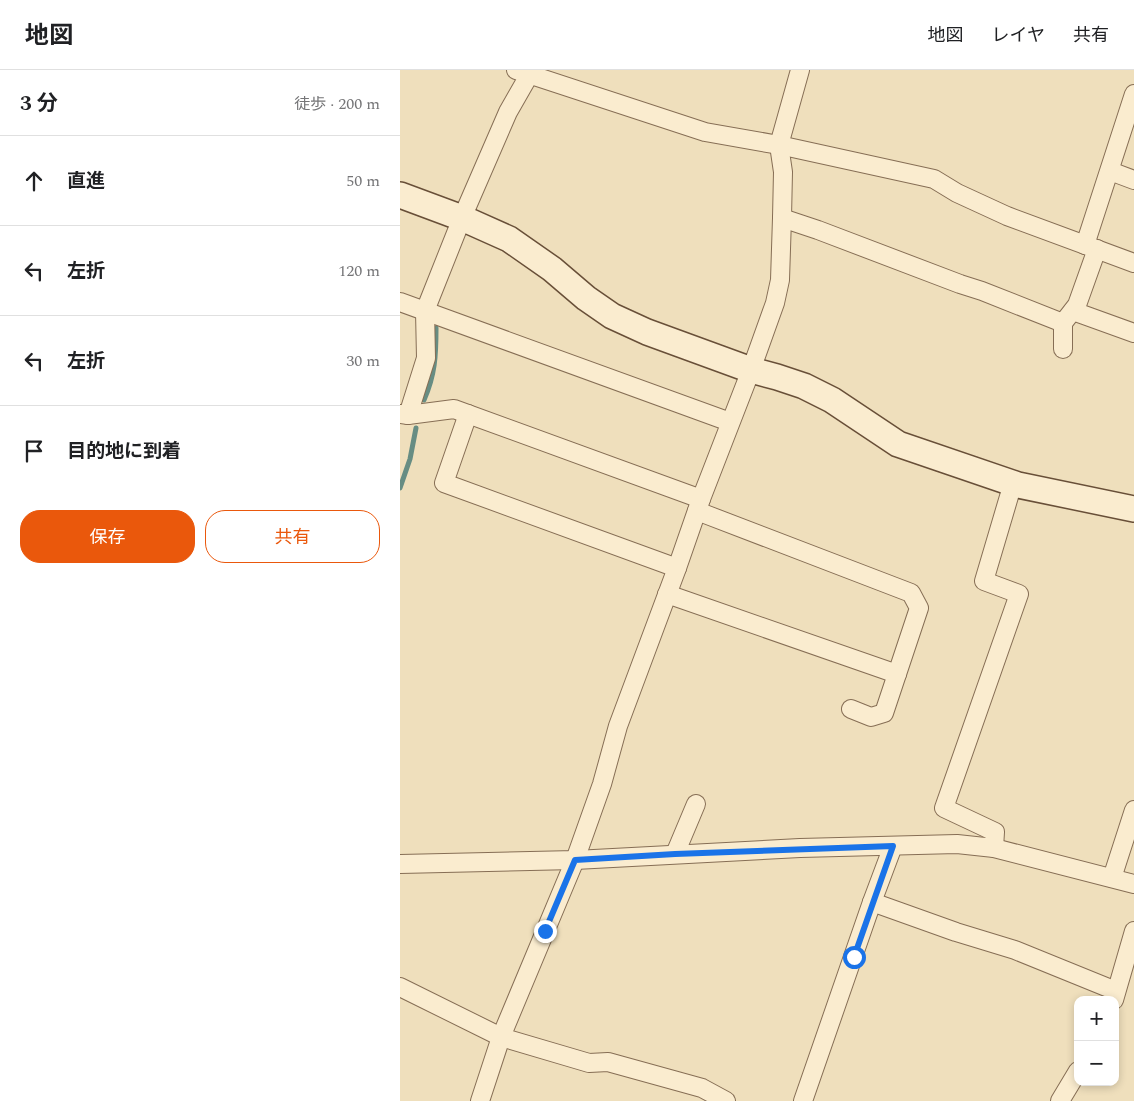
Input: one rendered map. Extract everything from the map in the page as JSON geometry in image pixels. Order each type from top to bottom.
[{"type":"street","points":[[480,1101],[501,1037],[575,860],[602,784],[618,726],[775,303],[780,280],[782,218],[783,172],[780,145],[800,70]]},
{"type":"street","points":[[851,709],[871,718],[884,713],[919,608],[911,593],[699,505],[454,409],[404,414],[426,358],[425,311],[462,218],[526,72],[705,132],[780,145],[934,179],[957,193],[1008,216],[1134,263]]},
{"type":"street","points":[[1063,349],[1068,317],[1084,286],[1091,247],[1110,171],[1134,94]]},
{"type":"street","points":[[1110,171],[1134,180]]},
{"type":"street","points":[[400,195],[509,238],[612,316],[647,332],[751,370],[804,386],[832,400],[898,444],[1013,483],[1134,510]]},
{"type":"street","points":[[782,218],[960,284],[1068,317],[1134,333]]},
{"type":"street","points":[[400,302],[730,422]]},
{"type":"street","points":[[468,414],[444,483],[677,568]]},
{"type":"street","points":[[994,848],[995,832],[944,808],[1019,594],[984,581],[1013,483]]},
{"type":"street","points":[[667,594],[897,674]]},
{"type":"street","points":[[675,854],[696,804]]},
{"type":"street","points":[[1112,878],[1134,810]]},
{"type":"street","points":[[400,864],[575,860],[675,854],[957,844],[994,848],[1134,884]]},
{"type":"street","points":[[803,1101],[893,846]]},
{"type":"street","points":[[872,902],[1121,987],[1134,931]]},
{"type":"street","points":[[400,987],[501,1037],[589,1063],[608,1062],[702,1088],[723,1100]]},
{"type":"street","points":[[1060,1101],[1074,1078]]},
{"type":"waterway","points":[[424,400],[431,382],[434,365],[436,328]]},
{"type":"waterway","points":[[400,488],[410,459],[416,428]]},
{"type":"route","points":[[545,931],[575,860],[800,848],[893,846],[854,957]]}]
